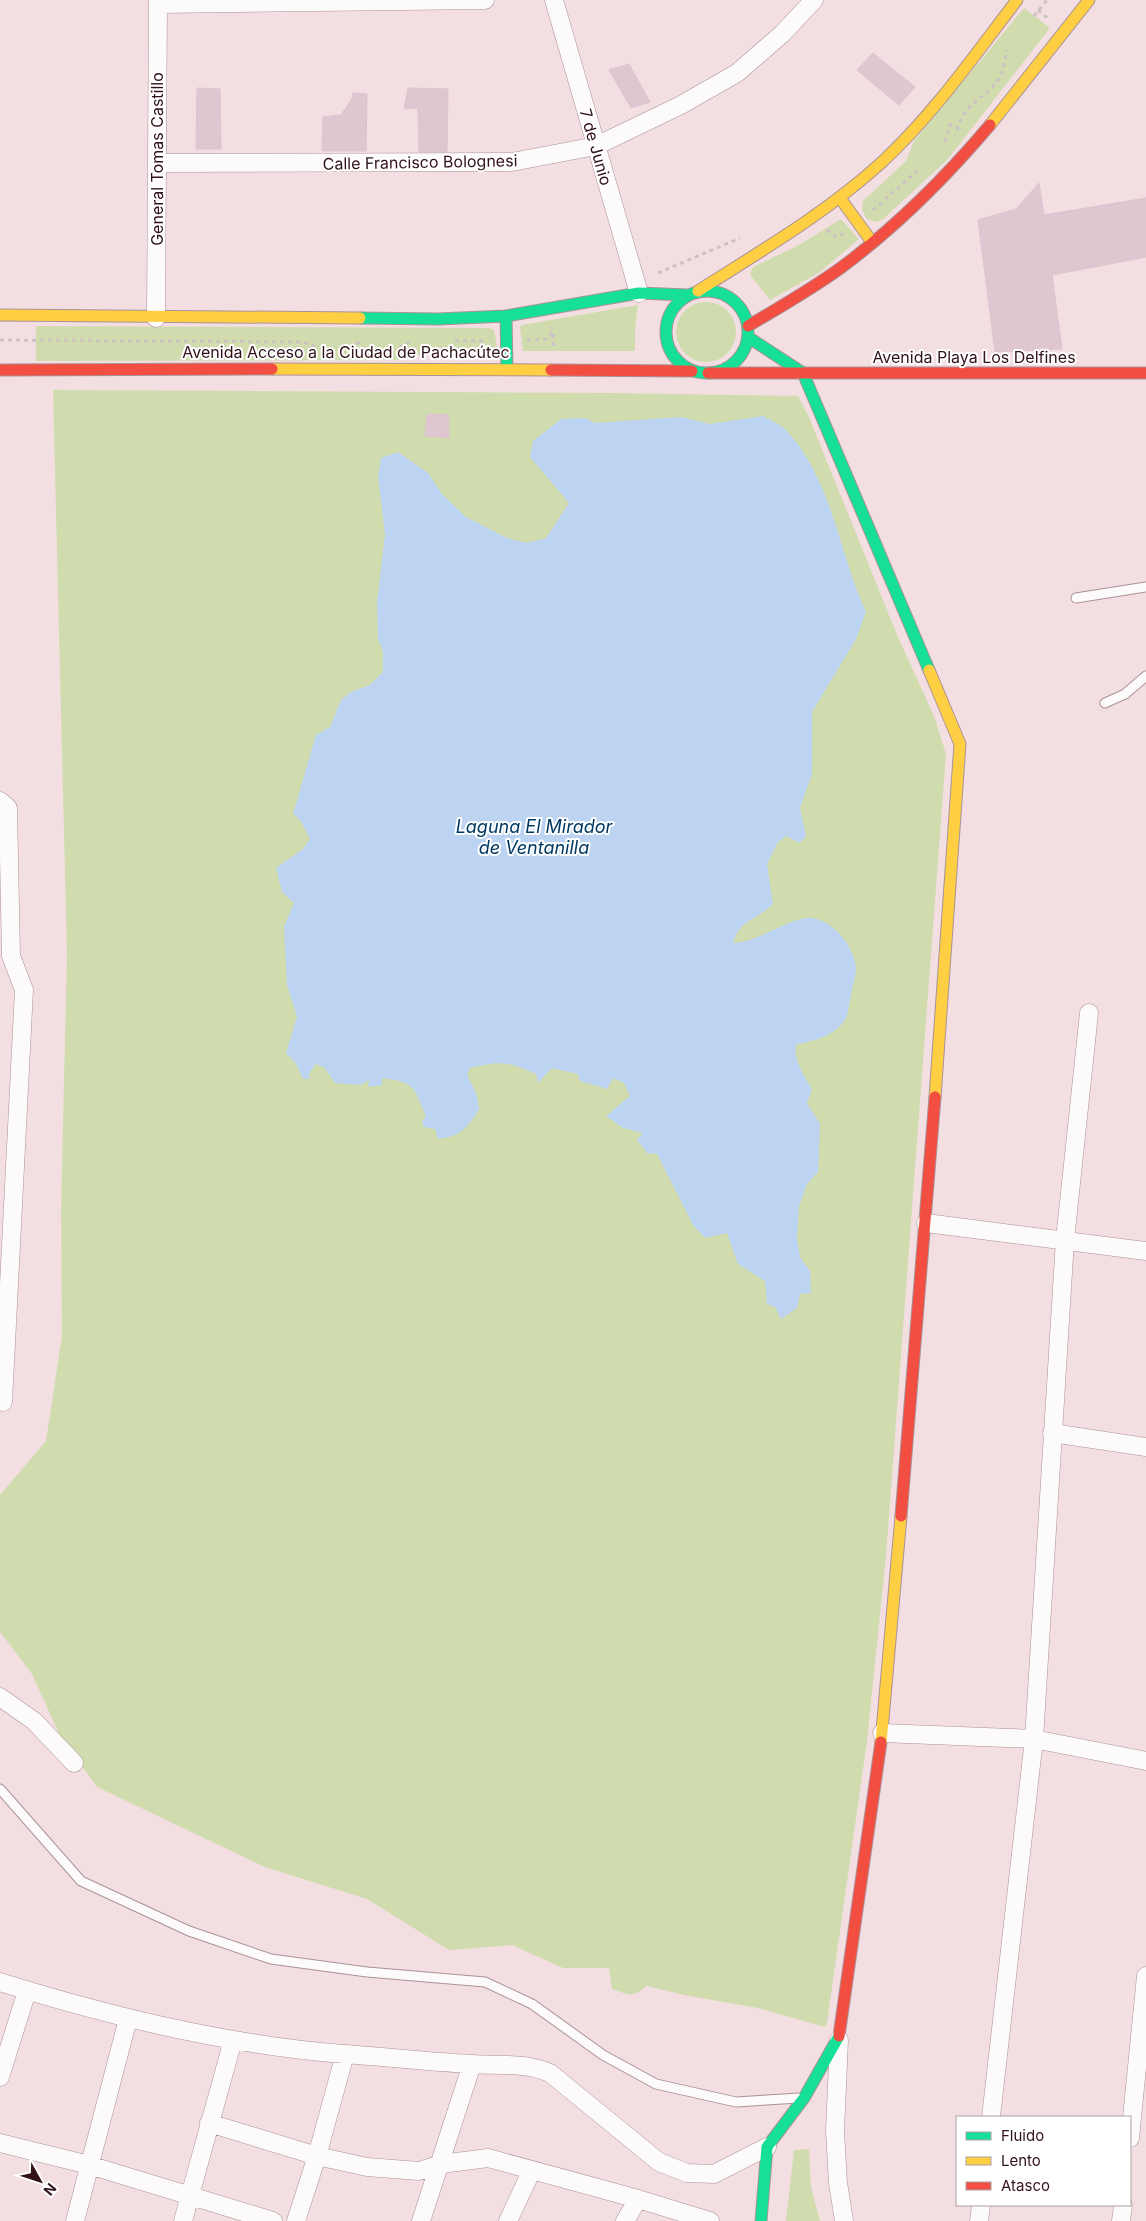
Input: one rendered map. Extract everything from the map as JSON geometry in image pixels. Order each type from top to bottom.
[{"type":"street","points":[[158,2],[485,0]]},
{"type":"street","name":"7 de Junio","points":[[554,0],[639,293]]},
{"type":"street","name":"Calle Francisco Bolognesi","points":[[158,164],[512,162],[596,146],[681,105],[737,73],[782,34],[814,0]]},
{"type":"street","points":[[692,293],[711,290],[725,294],[736,301],[744,312],[748,331],[745,348],[730,366],[708,373],[692,371],[680,364],[672,354],[667,342],[666,328],[669,315],[676,304],[692,293],[781,239],[840,198],[882,161],[927,115],[1017,0]]},
{"type":"street","name":"General Tomas Castillo","points":[[156,318],[158,2]]},
{"type":"street","points":[[748,331],[843,267],[906,214],[959,160],[1010,102],[1065,31],[1081,3]]},
{"type":"street","points":[[840,198],[872,242]]},
{"type":"street","name":"Avenida Acceso a la Ciudad de Pachacútec","points":[[0,315],[156,318],[438,319],[506,316],[639,293],[692,293]]},
{"type":"street","points":[[506,316],[507,369]]},
{"type":"street","points":[[748,331],[803,373],[960,744],[926,1222],[882,1733],[839,2039],[835,2131],[838,2183],[844,2221]]},
{"type":"street","name":"Avenida Acceso a la Ciudad de Pachacútec","points":[[0,370],[507,369],[692,371]]},
{"type":"street","name":"Avenida Playa Los Delfines","points":[[708,373],[1146,373]]},
{"type":"street","points":[[0,801],[8,808],[11,956],[24,990],[3,1402],[0,1400]]},
{"type":"street","points":[[991,2116],[1034,1740],[1065,1240],[1089,1013]]},
{"type":"street","points":[[926,1222],[1146,1251]]},
{"type":"street","points":[[1052,1433],[1146,1447]]},
{"type":"street","points":[[0,1697],[34,1722],[74,1763]]},
{"type":"street","points":[[882,1733],[1034,1740],[1146,1761]]},
{"type":"street","points":[[1131,2128],[1146,1976]]},
{"type":"street","points":[[0,1982],[128,2019],[233,2040],[344,2054],[472,2064],[534,2066],[550,2073],[659,2162],[687,2172],[714,2174],[768,2147],[804,2098],[839,2039]]},
{"type":"street","points":[[0,2077],[27,1991]]},
{"type":"street","points":[[75,2221],[128,2019]]},
{"type":"street","points":[[182,2221],[233,2040]]},
{"type":"street","points":[[296,2221],[317,2156],[344,2054]]},
{"type":"street","points":[[421,2221],[472,2064]]},
{"type":"street","points":[[209,2123],[317,2156],[367,2167],[419,2171],[441,2164],[488,2158],[638,2198],[710,2221]]},
{"type":"street","points":[[0,2143],[89,2165],[273,2221]]},
{"type":"street","points":[[761,2221],[768,2147]]},
{"type":"street","points":[[508,2221],[532,2170]]},
{"type":"street","points":[[625,2221],[638,2198]]},
{"type":"street","points":[[979,2221],[981,2206]]},
{"type":"street","points":[[1121,2221],[1123,2206]]},
{"type":"lane","points":[[1076,598],[1146,587]]},
{"type":"lane","points":[[1105,703],[1125,694],[1146,676]]},
{"type":"lane","points":[[0,1789],[81,1881],[189,1931],[271,1959],[367,1972],[485,1982],[532,2004],[603,2055],[656,2084],[736,2102],[804,2098]]},
{"type":"path","points":[[1032,5],[1065,31]]},
{"type":"path","points":[[943,147],[956,132],[961,116],[978,97],[989,91],[1001,75],[1007,49]]},
{"type":"path","points":[[450,341],[547,339],[552,331],[551,321]]},
{"type":"path","points":[[0,340],[303,342],[319,348]]},
{"type":"path","points":[[339,348],[348,348],[358,341],[367,341]]},
{"type":"path","points":[[402,341],[421,341]]},
{"type":"green space","points":[[1024,8],[1050,28],[948,159],[882,220],[877,222],[867,219],[862,210],[863,201],[906,161],[914,141]]},
{"type":"green space","points":[[841,219],[859,239],[820,272],[770,300],[750,275],[753,267],[799,245]]},
{"type":"green space","points":[[706,302],[718,304],[731,315],[736,332],[734,344],[723,357],[706,362],[694,360],[681,349],[676,332],[678,320],[689,307]]},
{"type":"green space","points":[[638,305],[635,351],[523,351],[520,327],[522,325]]},
{"type":"green space","points":[[36,326],[490,328],[494,330],[497,347],[488,352],[428,352],[401,360],[36,361]]},
{"type":"green space","points":[[53,390],[615,393],[798,396],[809,417],[898,637],[934,716],[946,754],[886,1556],[867,1741],[825,2027],[758,2008],[684,1995],[647,1986],[634,1994],[627,1994],[612,1989],[609,1968],[563,1968],[512,1945],[449,1950],[367,1899],[265,1867],[97,1787],[61,1738],[32,1674],[0,1632],[0,1495],[46,1441],[62,1336],[61,1210],[67,954]]},
{"type":"green space","points":[[809,2149],[811,2187],[820,2221],[786,2221],[794,2150]]},
{"type":"water","name":"Laguna El Mirador de Ventanilla","points":[[763,416],[786,430],[802,450],[814,471],[825,494],[856,589],[866,612],[856,639],[812,712],[812,774],[800,808],[806,836],[800,843],[786,836],[778,842],[767,864],[773,904],[745,924],[736,935],[733,943],[753,939],[804,918],[812,918],[828,924],[842,936],[855,961],[856,969],[848,1013],[842,1024],[825,1036],[797,1044],[796,1055],[812,1090],[807,1103],[820,1124],[818,1172],[807,1184],[799,1206],[797,1239],[800,1257],[810,1271],[811,1293],[800,1294],[797,1308],[781,1319],[775,1307],[767,1304],[765,1281],[738,1264],[727,1233],[705,1238],[693,1225],[657,1154],[647,1153],[637,1140],[643,1133],[623,1128],[606,1116],[630,1096],[624,1083],[613,1078],[607,1089],[580,1081],[578,1074],[552,1068],[538,1083],[536,1074],[504,1063],[470,1068],[467,1074],[477,1096],[479,1109],[463,1130],[453,1136],[438,1139],[435,1129],[424,1127],[422,1121],[426,1116],[416,1093],[408,1084],[382,1078],[382,1085],[368,1087],[369,1080],[361,1085],[335,1083],[324,1067],[316,1064],[310,1072],[309,1079],[303,1079],[295,1062],[286,1053],[297,1017],[287,985],[284,927],[294,903],[282,892],[276,868],[303,849],[310,839],[301,821],[293,814],[316,735],[330,727],[341,700],[351,692],[370,685],[383,672],[383,651],[378,639],[377,602],[385,535],[378,475],[381,458],[398,452],[428,473],[442,494],[466,517],[507,538],[527,543],[546,538],[569,503],[530,457],[533,441],[561,419],[585,418],[595,423],[681,417],[710,424]]},
{"type":"building","points":[[873,53],[915,87],[899,105],[857,70]]},
{"type":"building","points":[[629,64],[650,102],[631,108],[609,70]]},
{"type":"building","points":[[197,88],[220,89],[221,149],[196,149]]},
{"type":"building","points":[[408,88],[448,89],[447,152],[419,152],[418,108],[404,109]]},
{"type":"building","points":[[353,93],[367,94],[366,151],[322,151],[323,117],[341,115],[352,99]]},
{"type":"building","points":[[1039,183],[1044,215],[1146,198],[1146,257],[1052,275],[1062,349],[995,352],[978,220],[1016,209]]},
{"type":"building","points":[[427,414],[449,415],[449,438],[425,436]]},
{"type":"traffic: fast","points":[[699,291],[715,291],[730,298],[741,309],[748,324],[748,332],[745,348],[736,361],[715,373],[699,373],[684,366],[673,355],[666,340],[666,324],[673,309],[684,298],[699,291]]},
{"type":"traffic: fast","points":[[360,318],[438,319],[506,316],[639,293],[687,295]]},
{"type":"traffic: fast","points":[[506,316],[507,369]]},
{"type":"traffic: fast","points":[[748,337],[803,373]]},
{"type":"traffic: fast","points":[[803,373],[929,670]]},
{"type":"traffic: fast","points":[[761,2221],[767,2147],[804,2098],[839,2036]]},
{"type":"traffic: slow","points":[[698,291],[816,215],[881,163],[936,105],[1017,0]]},
{"type":"traffic: slow","points":[[990,125],[1089,0]]},
{"type":"traffic: slow","points":[[840,198],[872,242]]},
{"type":"traffic: slow","points":[[0,315],[360,318]]},
{"type":"traffic: slow","points":[[272,369],[551,370]]},
{"type":"traffic: slow","points":[[929,670],[960,744],[935,1097]]},
{"type":"traffic: slow","points":[[881,1742],[901,1516]]},
{"type":"traffic: jam","points":[[748,326],[831,275],[882,235],[938,182],[990,125]]},
{"type":"traffic: jam","points":[[0,370],[272,369]]},
{"type":"traffic: jam","points":[[551,370],[692,371]]},
{"type":"traffic: jam","points":[[708,373],[1146,373]]},
{"type":"traffic: jam","points":[[901,1516],[935,1097]]},
{"type":"traffic: jam","points":[[839,2036],[881,1742]]}]
